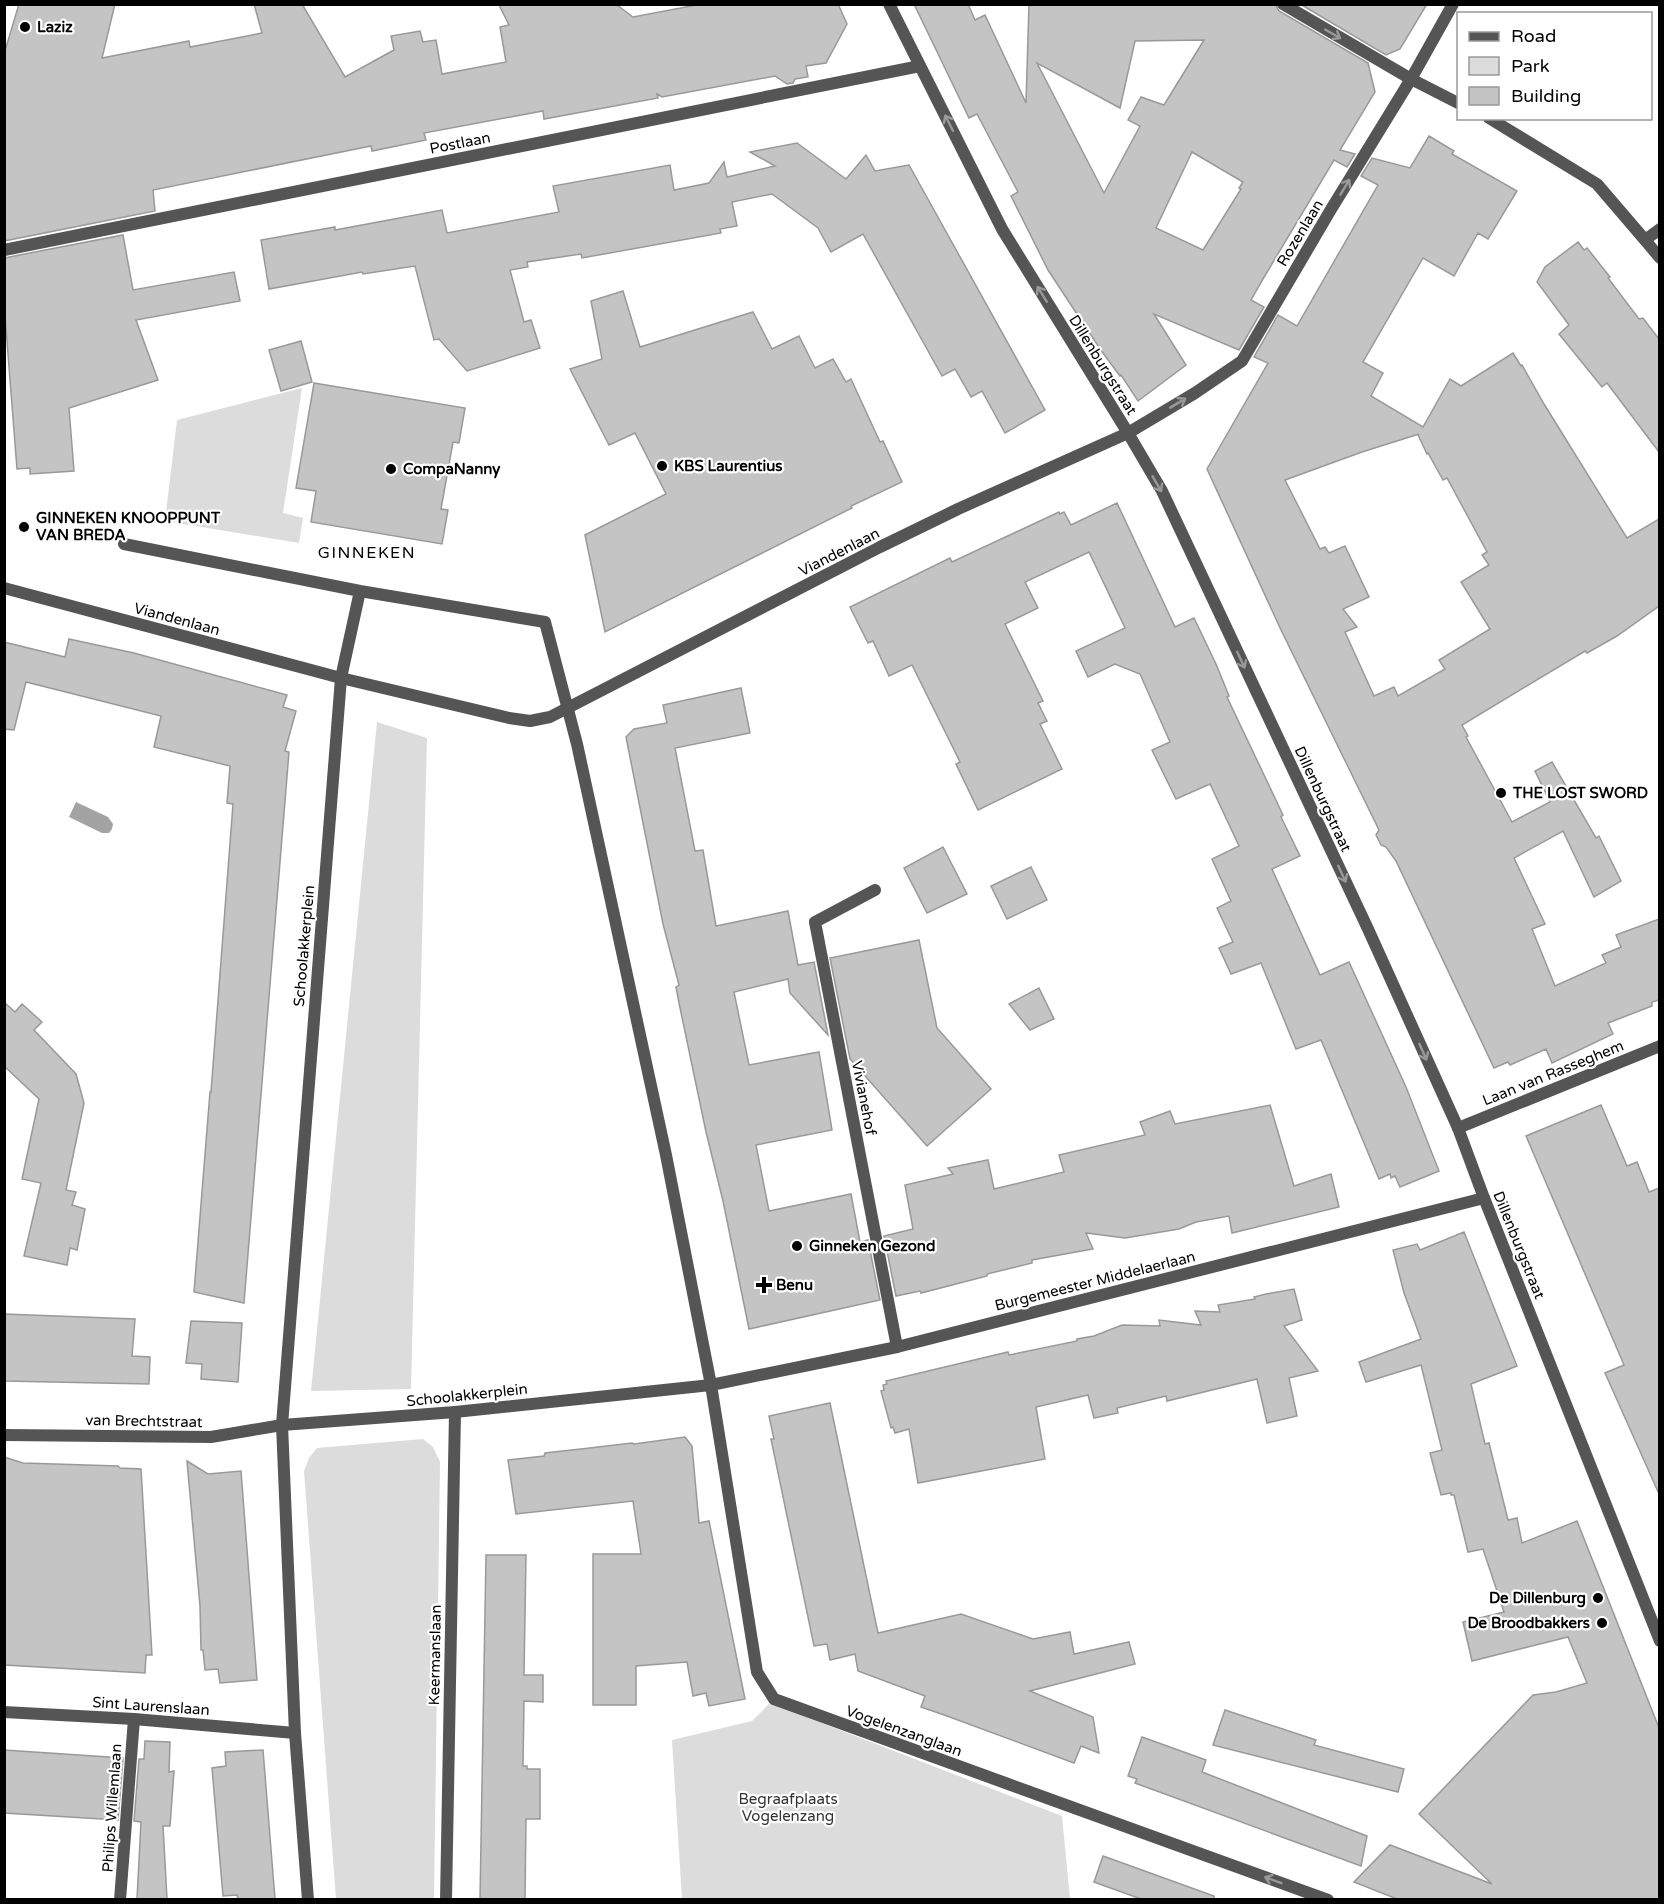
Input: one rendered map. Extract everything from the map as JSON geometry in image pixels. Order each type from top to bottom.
[{"type":"street","name":"Dillenburgstraat","points":[[889,4],[1002,229],[1167,502],[1363,919],[1458,1128],[1657,1636]]},
{"type":"street","points":[[1283,4],[1411,79],[1457,102]]},
{"type":"street","name":"Rozenlaan","points":[[1128,434],[1242,361],[1411,79],[1453,4]]},
{"type":"street","name":"Postlaan","points":[[4,250],[920,66]]},
{"type":"street","points":[[1492,120],[1597,184],[1659,258]]},
{"type":"street","points":[[1645,240],[1659,229]]},
{"type":"street","name":"Viandenlaan","points":[[4,588],[341,678],[530,721],[550,717],[569,708],[958,509],[1128,434]]},
{"type":"street","points":[[124,544],[360,591],[545,622],[569,708],[666,1155],[711,1385]]},
{"type":"street","points":[[341,678],[360,591]]},
{"type":"street","name":"Schoolakkerplein","points":[[341,678],[282,1425],[455,1412],[711,1385]]},
{"type":"street","name":"Vivianehof","points":[[875,890],[815,922],[897,1347]]},
{"type":"street","name":"Laan van Rasseghem","points":[[1458,1128],[1659,1046]]},
{"type":"street","name":"Burgemeester Middelaerlaan","points":[[711,1385],[897,1347],[1484,1198]]},
{"type":"street","name":"Vogelenzanglaan","points":[[711,1385],[757,1672],[774,1699],[1328,1899]]},
{"type":"street","name":"Keermanslaan","points":[[446,1899],[455,1412]]},
{"type":"street","points":[[282,1425],[295,1733],[308,1899]]},
{"type":"street","name":"van Brechtstraat","points":[[4,1435],[212,1437],[282,1425]]},
{"type":"street","name":"Sint Laurenslaan","points":[[4,1712],[134,1719],[295,1733]]},
{"type":"street","name":"Philips Willemlaan","points":[[120,1899],[134,1719]]},
{"type":"green space","points":[[302,388],[283,513],[303,518],[299,543],[165,521],[177,420]]},
{"type":"green space","points":[[377,722],[427,738],[411,1389],[311,1391]]},
{"type":"green space","points":[[423,1439],[433,1447],[440,1462],[434,1899],[336,1899],[304,1471],[309,1458],[317,1448]]},
{"type":"green space","name":"Begraafplaats Vogelenzang","points":[[770,1703],[1062,1816],[1070,1899],[682,1899],[672,1740],[752,1721]]},
{"type":"shaded area","points":[[76,802],[108,817],[113,824],[109,833],[102,833],[69,817]]},
{"type":"building","points":[[19,4],[115,4],[102,58],[189,41],[190,47],[262,33],[254,4],[302,4],[345,77],[394,50],[391,36],[420,31],[423,42],[436,40],[442,74],[506,62],[500,27],[509,25],[499,5],[617,5],[633,17],[702,4],[838,4],[847,24],[826,63],[806,66],[808,77],[795,79],[793,83],[787,84],[775,76],[662,97],[657,94],[658,98],[544,119],[543,111],[424,133],[426,140],[372,151],[371,146],[153,190],[155,211],[4,241],[4,54]]},
{"type":"building","points":[[914,4],[968,4],[975,20],[985,15],[1026,103],[1029,4],[1275,4],[1279,11],[1368,63],[1375,92],[1340,150],[1355,154],[1347,167],[1334,160],[1251,300],[1264,307],[1239,350],[1154,314],[1186,365],[1138,401],[1100,349],[1048,270],[1011,196],[1018,192],[977,114],[969,118]],"holes":[[[1204,40],[1164,105],[1141,97],[1128,120],[1140,126],[1104,193],[1037,63],[1120,108],[1135,41]],[[1192,152],[1243,182],[1239,188],[1241,189],[1203,250],[1156,228]]]},
{"type":"building","points":[[1300,4],[1427,4],[1400,49],[1386,55]]},
{"type":"building","points":[[1429,136],[1454,151],[1452,154],[1517,191],[1488,239],[1478,233],[1454,276],[1423,258],[1363,362],[1383,373],[1371,396],[1423,427],[1450,379],[1461,386],[1513,353],[1627,538],[1659,519],[1659,606],[1617,636],[1587,653],[1585,651],[1462,725],[1468,736],[1466,737],[1512,822],[1550,802],[1535,771],[1552,762],[1596,838],[1599,836],[1621,881],[1594,897],[1563,831],[1514,858],[1545,924],[1532,929],[1555,986],[1606,963],[1602,955],[1621,947],[1616,935],[1659,919],[1659,1000],[1652,1002],[1652,1006],[1608,1023],[1613,1034],[1552,1063],[1546,1049],[1510,1065],[1508,1062],[1494,1068],[1396,861],[1386,847],[1381,845],[1376,835],[1379,830],[1281,630],[1207,469],[1268,363],[1254,357],[1278,315],[1297,326],[1378,185],[1361,176],[1372,158],[1410,168]],"holes":[[[1418,435],[1443,480],[1447,478],[1487,552],[1482,555],[1489,565],[1461,582],[1490,629],[1439,660],[1445,669],[1398,696],[1394,687],[1374,696],[1345,632],[1357,627],[1343,609],[1369,597],[1345,546],[1329,553],[1325,547],[1320,549],[1285,480],[1362,452]]]},
{"type":"building","points":[[797,143],[846,179],[866,155],[875,171],[909,165],[1045,410],[1005,433],[982,391],[971,397],[955,369],[942,376],[863,234],[831,252],[818,228],[772,194],[732,202],[737,226],[720,229],[721,233],[582,258],[581,254],[527,262],[528,267],[510,270],[524,322],[531,320],[540,348],[467,371],[439,339],[434,340],[415,266],[363,274],[362,272],[269,289],[261,240],[335,227],[335,230],[442,210],[447,233],[559,212],[553,186],[670,165],[674,190],[709,183],[724,162],[727,177],[775,166],[750,152]]},
{"type":"building","points":[[123,235],[133,290],[234,272],[240,301],[136,320],[158,380],[69,408],[74,471],[30,474],[30,468],[17,469],[4,303],[4,258]]},
{"type":"building","points":[[1578,242],[1584,250],[1587,248],[1639,319],[1643,318],[1659,339],[1659,452],[1607,383],[1602,387],[1559,334],[1569,325],[1537,282],[1545,267]]},
{"type":"building","points":[[623,291],[640,347],[753,312],[772,349],[799,336],[815,368],[833,359],[846,382],[851,379],[880,442],[883,441],[902,482],[605,632],[585,535],[666,494],[635,433],[609,445],[570,369],[602,359],[591,301]]},
{"type":"building","points":[[301,341],[312,382],[281,391],[269,350]]},
{"type":"building","points":[[314,383],[465,408],[459,443],[453,442],[441,509],[448,510],[442,544],[311,522],[316,491],[296,488]]},
{"type":"building","points":[[1117,503],[1175,627],[1194,618],[1216,664],[1229,696],[1227,697],[1283,815],[1281,817],[1300,856],[1272,869],[1320,975],[1349,962],[1406,1087],[1439,1171],[1400,1187],[1395,1176],[1391,1178],[1390,1174],[1379,1179],[1321,1040],[1296,1049],[1261,963],[1231,974],[1219,948],[1233,942],[1217,908],[1231,901],[1212,859],[1239,846],[1210,784],[1176,799],[1152,750],[1170,742],[1140,674],[1115,664],[1088,677],[1076,651],[1125,628],[1089,552],[1025,582],[1038,608],[1005,624],[1043,701],[1038,703],[1047,721],[1040,724],[1062,769],[978,810],[956,764],[960,762],[912,665],[889,676],[873,641],[868,643],[850,607],[950,558],[952,562],[1059,512],[1060,514],[1064,512],[1071,525]]},
{"type":"building","points":[[69,639],[134,653],[287,695],[283,707],[296,711],[285,751],[289,752],[244,1303],[194,1292],[233,804],[227,803],[230,766],[154,747],[161,716],[26,682],[14,730],[4,729],[4,642],[65,657]]},
{"type":"building","points":[[741,688],[750,733],[675,748],[695,851],[703,850],[716,926],[788,911],[798,965],[814,962],[828,1035],[790,993],[788,979],[734,992],[749,1065],[819,1052],[832,1130],[756,1145],[769,1211],[851,1194],[860,1242],[868,1240],[880,1300],[749,1329],[679,1003],[676,987],[679,985],[663,924],[626,737],[634,729],[667,723],[663,705]]},
{"type":"building","points":[[943,847],[967,894],[927,913],[904,868]]},
{"type":"building","points":[[1031,867],[1047,900],[1007,919],[991,886]]},
{"type":"building","points":[[919,940],[937,1028],[991,1089],[927,1146],[850,1059],[830,958]]},
{"type":"building","points":[[1039,988],[1054,1019],[1030,1030],[1009,1004]]},
{"type":"building","points":[[4,1002],[15,1012],[22,1004],[42,1022],[34,1030],[76,1074],[84,1103],[66,1190],[76,1192],[72,1205],[85,1209],[77,1250],[70,1248],[67,1265],[24,1256],[41,1183],[22,1179],[39,1099],[4,1066]]},
{"type":"building","points":[[1270,1105],[1294,1186],[1331,1174],[1339,1207],[1232,1233],[1229,1216],[1196,1222],[1179,1229],[1125,1238],[1086,1233],[1093,1249],[1032,1260],[1032,1263],[987,1274],[987,1276],[921,1293],[920,1291],[896,1296],[884,1236],[913,1229],[905,1185],[953,1174],[948,1168],[988,1160],[994,1189],[1064,1172],[1059,1155],[1145,1135],[1140,1122],[1170,1111],[1175,1124]]},
{"type":"building","points":[[1601,1105],[1627,1166],[1637,1162],[1649,1192],[1659,1188],[1659,1494],[1605,1373],[1624,1365],[1526,1136]]},
{"type":"building","points":[[1464,1232],[1517,1366],[1471,1384],[1485,1444],[1489,1443],[1508,1520],[1517,1518],[1522,1543],[1577,1521],[1659,1728],[1659,1899],[1397,1899],[1354,1882],[1390,1845],[1492,1884],[1419,1814],[1533,1695],[1556,1692],[1587,1683],[1568,1637],[1472,1661],[1463,1622],[1504,1612],[1483,1549],[1468,1552],[1454,1495],[1451,1493],[1441,1495],[1430,1453],[1442,1450],[1421,1365],[1366,1382],[1359,1362],[1421,1339],[1404,1293],[1393,1250],[1417,1244],[1420,1250]]},
{"type":"building","points":[[1294,1289],[1302,1320],[1284,1326],[1318,1371],[1289,1378],[1297,1416],[1267,1423],[1257,1379],[1167,1401],[1166,1396],[1117,1408],[1118,1413],[1094,1418],[1088,1395],[1036,1407],[1045,1459],[918,1483],[909,1429],[895,1433],[893,1427],[891,1428],[881,1391],[884,1390],[883,1385],[887,1384],[886,1381],[1008,1352],[1009,1355],[1077,1341],[1077,1339],[1094,1336],[1122,1325],[1160,1326],[1159,1320],[1201,1325],[1195,1311],[1220,1312],[1218,1305]]},
{"type":"building","points":[[4,1314],[135,1319],[132,1356],[150,1357],[149,1384],[4,1381]]},
{"type":"building","points":[[191,1321],[242,1323],[238,1382],[201,1379],[202,1364],[186,1363]]},
{"type":"building","points":[[830,1403],[878,1633],[961,1614],[1033,1639],[1070,1632],[1074,1654],[1129,1642],[1135,1664],[1030,1691],[1093,1717],[1099,1753],[1081,1746],[1074,1763],[921,1707],[925,1696],[858,1671],[855,1654],[830,1660],[827,1644],[814,1646],[771,1439],[774,1439],[769,1416]]},
{"type":"building","points":[[685,1437],[692,1446],[699,1523],[709,1521],[745,1699],[709,1706],[706,1693],[693,1696],[687,1662],[636,1666],[636,1705],[593,1705],[593,1554],[641,1554],[633,1501],[516,1514],[508,1460],[544,1456],[545,1453]]},
{"type":"building","points":[[4,1457],[23,1463],[118,1466],[141,1469],[152,1655],[146,1655],[145,1673],[4,1665]]},
{"type":"building","points":[[187,1461],[208,1474],[241,1471],[257,1680],[220,1683],[218,1669],[205,1670],[203,1650],[201,1650],[200,1606]]},
{"type":"building","points":[[486,1555],[526,1555],[524,1675],[543,1675],[543,1702],[524,1701],[523,1766],[527,1766],[527,1769],[540,1769],[540,1819],[526,1819],[525,1899],[480,1899]]},
{"type":"building","points":[[1225,1710],[1316,1740],[1314,1745],[1404,1769],[1398,1792],[1213,1745]]},
{"type":"building","points":[[1142,1737],[1206,1760],[1202,1772],[1367,1836],[1361,1866],[1135,1783],[1137,1779],[1128,1776]]},
{"type":"building","points":[[145,1741],[170,1742],[169,1772],[174,1771],[170,1826],[163,1826],[167,1899],[137,1899],[141,1822],[134,1821],[139,1759],[144,1759]]},
{"type":"building","points":[[4,1750],[123,1758],[118,1820],[4,1813]]},
{"type":"building","points":[[263,1750],[275,1899],[238,1899],[237,1895],[223,1896],[212,1768],[226,1766],[225,1752]]},
{"type":"building","points":[[1103,1856],[1214,1896],[1214,1899],[1141,1899],[1094,1882]]},
{"type":"place","name":"Laziz","points":[[25,27]]},
{"type":"place","name":"KBS Laurentius","points":[[662,466]]},
{"type":"place","name":"CompaNanny","points":[[391,469]]},
{"type":"place","name":"GINNEKEN KNOOPPUNT VAN BREDA","points":[[24,527]]},
{"type":"place","name":"THE LOST SWORD","points":[[1501,793]]},
{"type":"place","name":"Ginneken Gezond","points":[[797,1246]]},
{"type":"place","name":"Benu","points":[[764,1285]]},
{"type":"place","name":"De Dillenburg","points":[[1598,1598]]},
{"type":"place","name":"De Broodbakkers","points":[[1602,1623]]},
{"type":"district","name":"GINNEKEN","points":[[367,553]]}]
